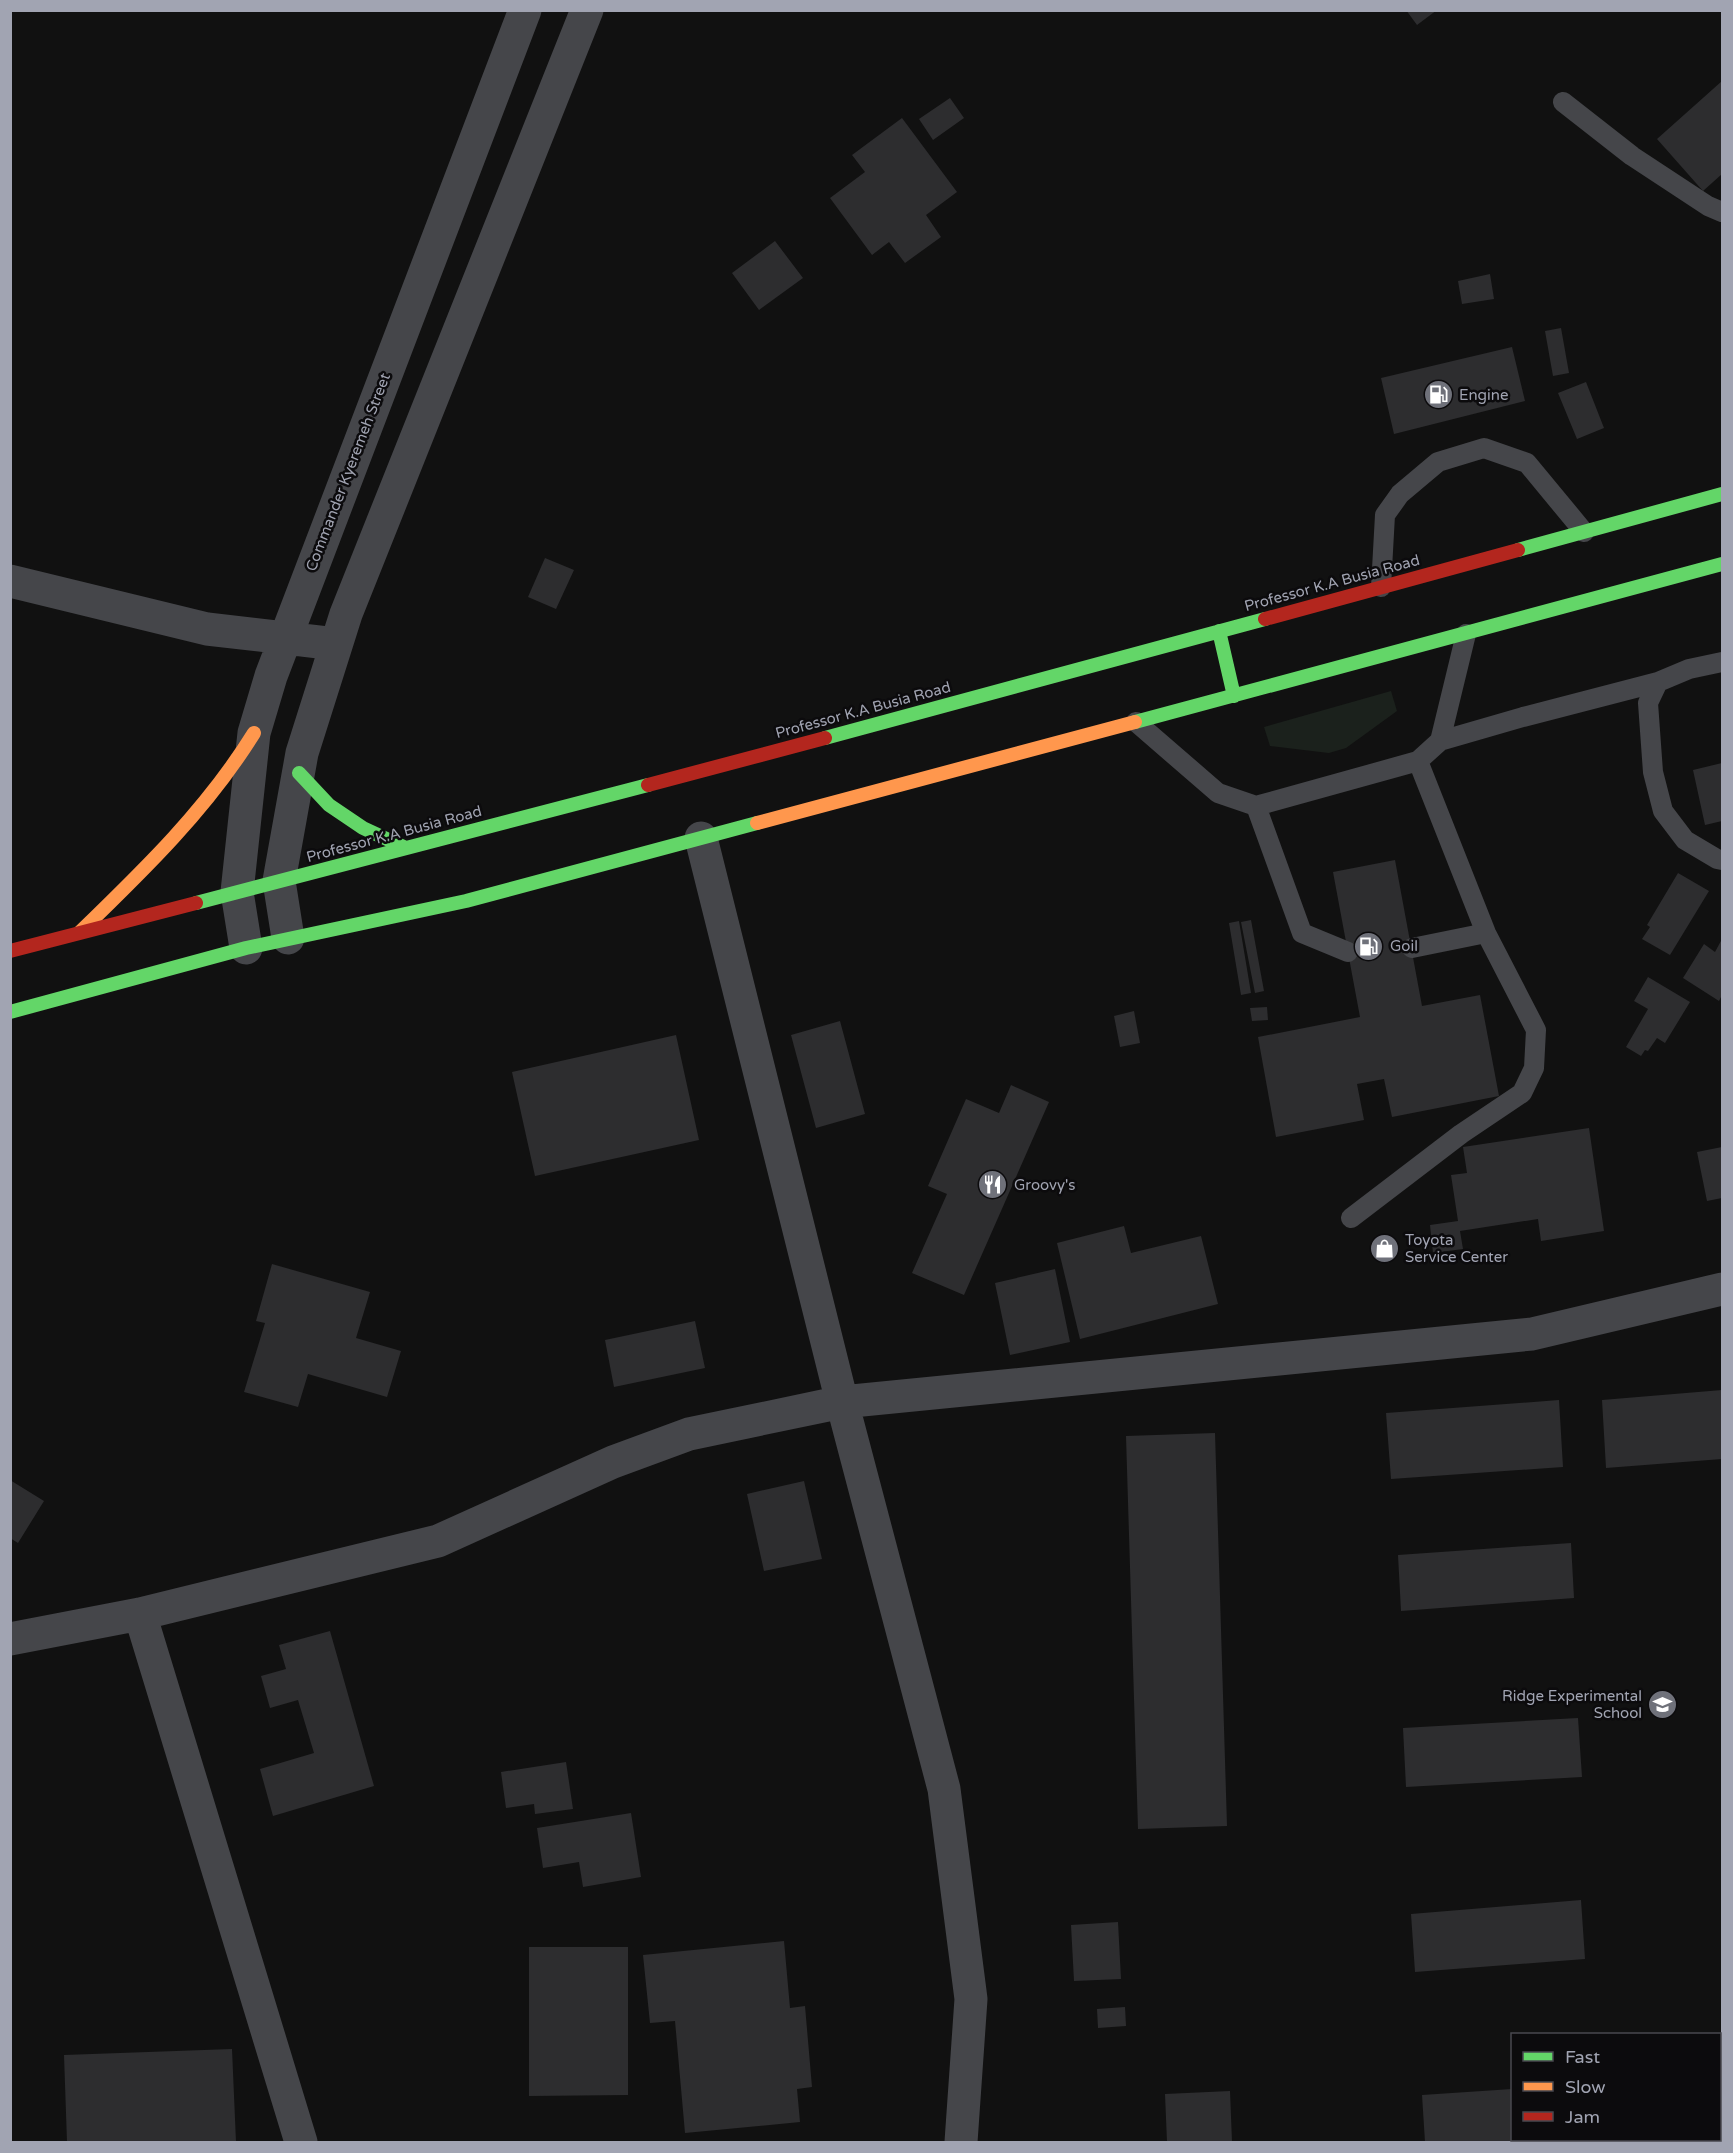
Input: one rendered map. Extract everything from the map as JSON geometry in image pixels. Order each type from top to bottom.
[{"type":"main road","name":"Professor K.A Busia Road","points":[[10,951],[1219,631],[1722,494]]},
{"type":"main road","points":[[10,1012],[246,948],[466,901],[1722,564]]},
{"type":"main road","points":[[1219,631],[1234,696]]},
{"type":"main road","points":[[78,934],[164,849],[240,758],[254,733]]},
{"type":"main road","points":[[299,773],[329,805],[363,828],[406,848]]},
{"type":"street","name":"Commander Kyeremeh Street","points":[[246,948],[237,892],[254,733],[285,638],[525,10]]},
{"type":"street","points":[[288,938],[279,881],[302,753],[336,644],[587,10]]},
{"type":"street","points":[[10,581],[207,628],[336,644]]},
{"type":"street","points":[[701,838],[842,1402],[944,1790],[971,1999],[961,2142]]},
{"type":"street","points":[[10,1639],[140,1614],[438,1541],[613,1462],[689,1434],[842,1402],[1532,1334],[1722,1289]]},
{"type":"street","points":[[140,1614],[301,2142]]},
{"type":"lane","points":[[1563,102],[1632,156],[1708,206],[1722,212]]},
{"type":"lane","points":[[1381,587],[1385,515],[1400,494],[1438,462],[1484,448],[1527,463],[1584,532]]},
{"type":"lane","points":[[1440,741],[1466,634]]},
{"type":"lane","points":[[1136,722],[1218,793],[1256,806],[1418,762],[1440,741],[1658,682],[1689,669],[1722,662]]},
{"type":"lane","points":[[1658,682],[1648,703],[1653,772],[1663,811],[1685,840],[1722,860]]},
{"type":"lane","points":[[1351,1218],[1461,1134],[1522,1093],[1534,1068],[1536,1030],[1486,933],[1418,762]]},
{"type":"lane","points":[[1256,806],[1302,933],[1348,952]]},
{"type":"lane","points":[[1412,948],[1486,933]]},
{"type":"shaded area","points":[[1391,691],[1397,711],[1346,748],[1329,753],[1270,746],[1264,727]]},
{"type":"building","points":[[1406,10],[1437,10],[1417,25]]},
{"type":"building","points":[[1722,81],[1722,174],[1703,191],[1657,139]]},
{"type":"building","points":[[950,98],[964,118],[933,140],[919,119]]},
{"type":"building","points":[[902,118],[957,192],[926,215],[941,237],[905,263],[889,242],[872,255],[830,198],[865,172],[852,155]]},
{"type":"building","points":[[775,241],[803,278],[759,310],[732,273]]},
{"type":"building","points":[[1490,274],[1494,299],[1462,304],[1458,281]]},
{"type":"building","points":[[1561,328],[1569,373],[1553,376],[1545,331]]},
{"type":"building","points":[[1512,347],[1525,401],[1394,434],[1381,378]]},
{"type":"building","points":[[1586,382],[1604,428],[1577,439],[1558,393]]},
{"type":"building","points":[[545,558],[574,570],[556,609],[528,597]]},
{"type":"building","points":[[1722,763],[1722,821],[1705,825],[1693,770]]},
{"type":"building","points":[[1395,860],[1422,1006],[1480,995],[1499,1096],[1392,1117],[1384,1079],[1357,1084],[1364,1120],[1276,1137],[1258,1037],[1360,1017],[1333,872]]},
{"type":"building","points":[[1678,873],[1709,891],[1670,955],[1642,939],[1650,927],[1647,925]]},
{"type":"building","points":[[1251,920],[1264,991],[1255,993],[1241,922]]},
{"type":"building","points":[[1239,921],[1251,993],[1241,995],[1229,923]]},
{"type":"building","points":[[1722,939],[1722,995],[1719,1001],[1683,978],[1704,944],[1715,952]]},
{"type":"building","points":[[1648,977],[1690,1002],[1665,1043],[1657,1038],[1648,1051],[1645,1050],[1641,1056],[1626,1047],[1648,1009],[1634,1001]]},
{"type":"building","points":[[1267,1007],[1268,1020],[1252,1021],[1250,1008]]},
{"type":"building","points":[[1134,1011],[1140,1043],[1120,1047],[1114,1016]]},
{"type":"building","points":[[840,1021],[865,1114],[816,1128],[791,1035]]},
{"type":"building","points":[[676,1035],[699,1140],[535,1176],[512,1072]]},
{"type":"building","points":[[1011,1085],[1049,1102],[964,1295],[912,1273],[947,1194],[928,1186],[966,1099],[999,1113]]},
{"type":"building","points":[[1589,1128],[1604,1231],[1541,1241],[1538,1219],[1460,1231],[1463,1249],[1433,1253],[1430,1225],[1458,1221],[1451,1175],[1467,1173],[1463,1147]]},
{"type":"building","points":[[1722,1147],[1722,1198],[1707,1201],[1697,1152]]},
{"type":"building","points":[[1124,1226],[1131,1253],[1201,1236],[1218,1304],[1080,1339],[1057,1243]]},
{"type":"building","points":[[272,1264],[370,1292],[356,1338],[401,1351],[387,1397],[308,1374],[298,1407],[244,1392],[265,1323],[256,1321]]},
{"type":"building","points":[[1055,1269],[1070,1342],[1010,1355],[995,1283]]},
{"type":"building","points":[[695,1321],[705,1368],[614,1387],[605,1340]]},
{"type":"building","points":[[1722,1390],[1722,1459],[1606,1468],[1602,1400]]},
{"type":"building","points":[[1559,1400],[1563,1467],[1391,1479],[1386,1413]]},
{"type":"building","points":[[1215,1433],[1227,1826],[1138,1829],[1126,1436]]},
{"type":"building","points":[[10,1480],[44,1501],[18,1543],[10,1538]]},
{"type":"building","points":[[804,1481],[822,1559],[764,1571],[747,1494]]},
{"type":"building","points":[[1571,1543],[1574,1598],[1401,1611],[1398,1555]]},
{"type":"building","points":[[330,1631],[374,1786],[273,1816],[260,1769],[314,1753],[298,1700],[270,1708],[261,1676],[286,1669],[279,1645]]},
{"type":"building","points":[[1578,1718],[1582,1777],[1406,1787],[1403,1728]]},
{"type":"building","points":[[566,1762],[573,1809],[535,1814],[534,1804],[506,1808],[501,1772]]},
{"type":"building","points":[[631,1813],[641,1877],[583,1887],[579,1862],[543,1868],[537,1828]]},
{"type":"building","points":[[1581,1900],[1585,1959],[1415,1972],[1411,1914]]},
{"type":"building","points":[[1118,1922],[1121,1979],[1074,1981],[1071,1925]]},
{"type":"building","points":[[784,1941],[790,2008],[805,2006],[812,2087],[797,2089],[800,2122],[685,2133],[675,2021],[650,2023],[643,1955]]},
{"type":"building","points":[[529,1947],[628,1947],[628,2095],[529,2096]]},
{"type":"building","points":[[1125,2007],[1126,2026],[1098,2028],[1097,2009]]},
{"type":"building","points":[[232,2049],[236,2142],[67,2142],[64,2055]]},
{"type":"building","points":[[1722,2079],[1722,2142],[1640,2142],[1721,2141]]},
{"type":"building","points":[[1511,2089],[1511,2141],[1578,2141],[1425,2142],[1422,2095]]},
{"type":"building","points":[[1230,2091],[1232,2142],[1167,2142],[1165,2094]]},
{"type":"traffic: fast","points":[[1518,550],[1722,494]]},
{"type":"traffic: fast","points":[[1135,722],[1722,564]]},
{"type":"traffic: fast","points":[[825,738],[1265,619]]},
{"type":"traffic: fast","points":[[1219,631],[1234,696]]},
{"type":"traffic: fast","points":[[299,773],[329,805],[363,828],[406,848]]},
{"type":"traffic: fast","points":[[196,903],[648,785]]},
{"type":"traffic: fast","points":[[10,1012],[246,948],[466,901],[757,823]]},
{"type":"traffic: slow","points":[[757,823],[1135,722]]},
{"type":"traffic: slow","points":[[80,932],[151,862],[195,813],[236,761],[254,733]]},
{"type":"traffic: jam","points":[[1265,619],[1518,550]]},
{"type":"traffic: jam","points":[[648,785],[825,738]]},
{"type":"traffic: jam","points":[[10,951],[196,903]]},
{"type":"place","name":"Engine","points":[[1438,395]]},
{"type":"place","name":"Goil","points":[[1369,946]]},
{"type":"place","name":"Groovy's","points":[[993,1185]]},
{"type":"place","name":"Toyota Service Center","points":[[1384,1249]]},
{"type":"place","name":"Ridge Experimental School","points":[[1663,1705]]}]
